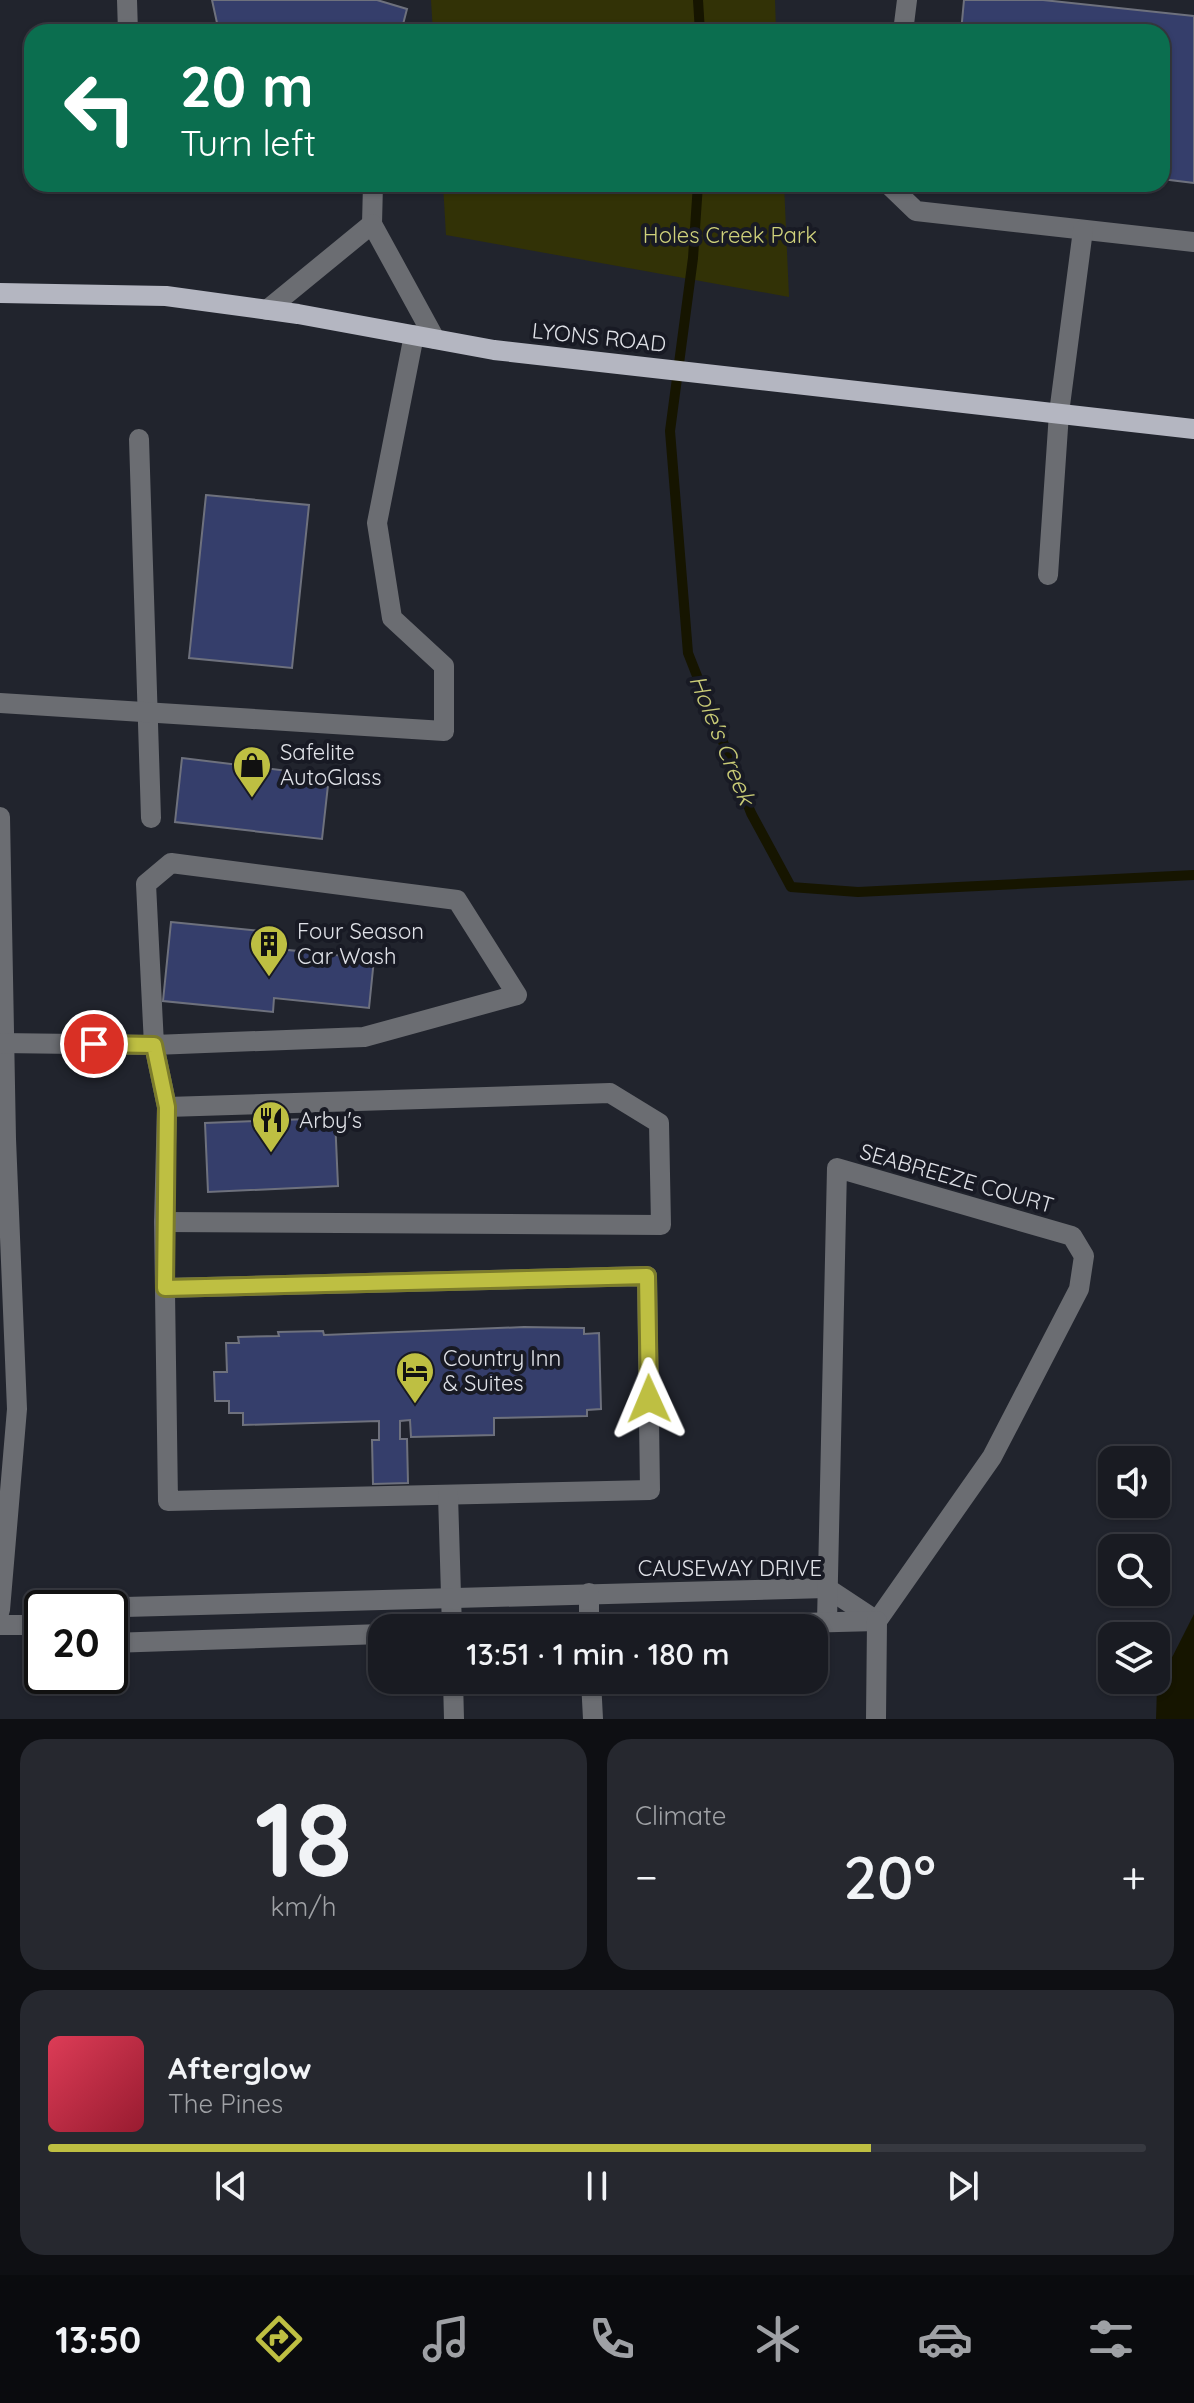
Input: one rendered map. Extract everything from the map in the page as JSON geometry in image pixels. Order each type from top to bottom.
[{"type":"main road","name":"LYONS ROAD","points":[[0,293],[166,296],[267,310],[494,350],[1194,429]]},
{"type":"street","points":[[127,0],[128,24]]},
{"type":"street","points":[[904,24],[907,0]]},
{"type":"street","points":[[373,192],[372,224],[435,339]]},
{"type":"street","points":[[896,192],[916,211],[1194,242]]},
{"type":"street","points":[[267,310],[372,224]]},
{"type":"street","points":[[1048,575],[1059,413],[1083,230]]},
{"type":"street","points":[[0,703],[444,731],[444,666],[392,618],[377,523],[414,335]]},
{"type":"street","points":[[139,439],[151,818]]},
{"type":"street","points":[[0,817],[2,1043],[17,1409],[0,1610]]},
{"type":"street","points":[[2,1043],[154,1045],[364,1037],[517,995],[457,900],[171,863],[146,884],[154,1045],[167,1107],[164,1222],[168,1501],[650,1490],[647,1276],[165,1288]]},
{"type":"street","points":[[164,1222],[661,1225],[659,1123],[610,1093],[167,1107]]},
{"type":"street","name":"SEABREEZE COURT","points":[[827,1614],[837,1168],[1072,1236],[1084,1256],[1079,1289],[992,1457],[877,1621]]},
{"type":"street","points":[[448,1495],[451,1614]]},
{"type":"street","name":"CAUSEWAY DRIVE","points":[[128,1607],[827,1588],[877,1621]]},
{"type":"street","points":[[589,1593],[589,1614]]},
{"type":"street","points":[[828,1622],[877,1621],[876,1719]]},
{"type":"street","points":[[0,1625],[24,1625]]},
{"type":"street","points":[[128,1642],[368,1634]]},
{"type":"street","points":[[453,1694],[454,1719]]},
{"type":"street","points":[[592,1694],[593,1719]]},
{"type":"green space","points":[[431,0],[775,0],[776,24],[432,24]]},
{"type":"green space","name":"Holes Creek Park","points":[[443,192],[784,192],[789,297],[446,235]]},
{"type":"shaded area","points":[[1194,1614],[1194,1719],[1156,1719],[1157,1694],[1170,1694],[1170,1661]]},
{"type":"building","points":[[212,0],[377,0],[407,9],[403,24],[217,24]]},
{"type":"building","points":[[964,0],[1043,0],[1194,16],[1194,183],[1170,180],[1170,24],[962,24]]},
{"type":"building","points":[[206,495],[309,505],[292,668],[189,658]]},
{"type":"building","name":"Safelite AutoGlass","points":[[182,758],[329,776],[322,839],[175,822]]},
{"type":"building","name":"Four Season Car Wash","points":[[171,922],[281,933],[279,949],[374,959],[369,1008],[274,998],[273,1012],[163,1001]]},
{"type":"building","name":"Arby's","points":[[335,1118],[338,1186],[208,1192],[205,1123]]},
{"type":"building","name":"Country Inn & Suites","points":[[524,1327],[584,1328],[584,1334],[599,1333],[601,1409],[587,1410],[587,1416],[494,1418],[494,1435],[411,1437],[410,1420],[400,1421],[400,1439],[407,1439],[408,1483],[373,1484],[372,1440],[379,1440],[379,1421],[243,1425],[243,1413],[229,1413],[229,1401],[215,1401],[214,1372],[227,1372],[226,1343],[239,1343],[238,1337],[279,1336],[278,1332],[323,1331],[324,1335]]},
{"type":"waterway","name":"Hole's Creek","points":[[698,0],[700,24]]},
{"type":"waterway","name":"Hole's Creek","points":[[697,192],[693,258],[670,431],[688,653],[751,813],[791,887],[858,892],[1194,875]]},
{"type":"place","name":"Safelite AutoGlass","points":[[252,799]]},
{"type":"place","name":"Four Season Car Wash","points":[[269,978]]},
{"type":"place","name":"Arby's","points":[[271,1154]]},
{"type":"place","name":"Country Inn & Suites","points":[[415,1405]]},
{"type":"route","points":[[94,1044],[154,1045],[167,1107],[165,1288],[647,1276],[649,1399]]}]
